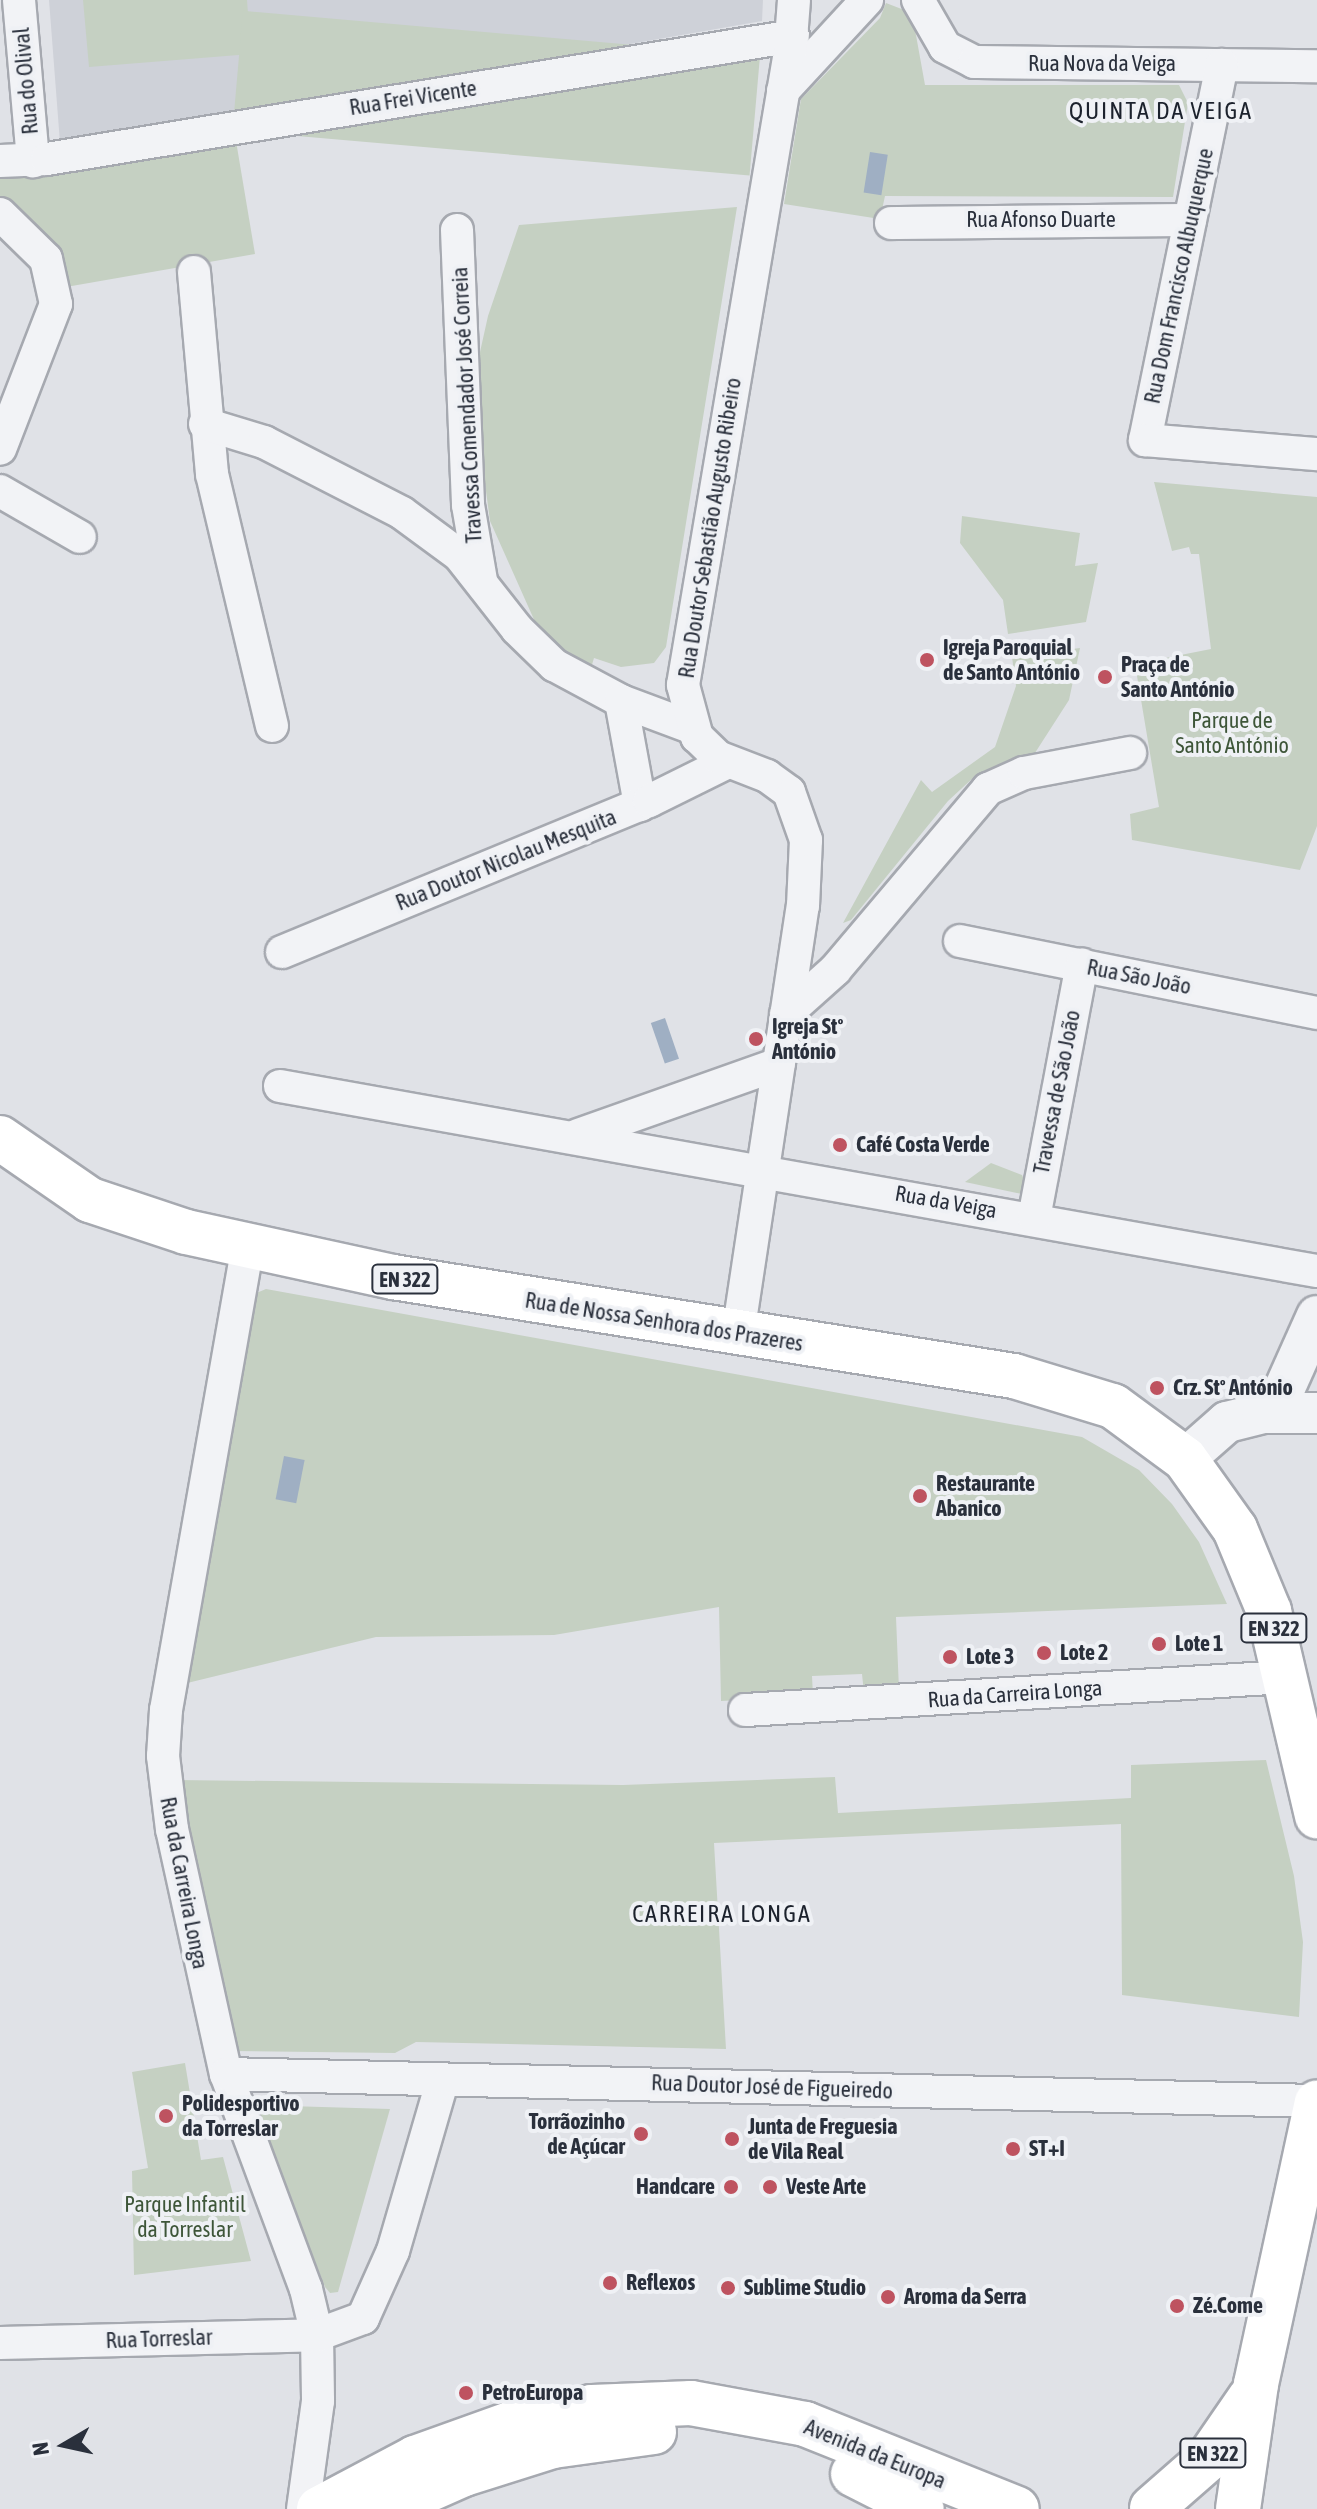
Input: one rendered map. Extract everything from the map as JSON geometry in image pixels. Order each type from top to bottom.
[{"type":"main road","name":"Rua de Nossa Senhora dos Prazeres","points":[[0,1138],[66,1186],[126,1215],[370,1273],[1060,1386],[1127,1414],[1185,1459]]},
{"type":"main road","name":"EN 322","points":[[1185,1459],[1225,1510],[1245,1548],[1286,1677],[1317,1816]]},
{"type":"main road","name":"EN 322","points":[[1238,2509],[1256,2384],[1317,2102]]},
{"type":"main road","name":"EN 322","points":[[1140,2509],[1155,2508],[1223,2441],[1256,2384]]},
{"type":"main road","name":"Avenida da Europa","points":[[392,2493],[459,2440],[550,2414],[691,2403],[805,2424],[1017,2509]]},
{"type":"main road","name":"Avenida da Europa","points":[[319,2509],[392,2493],[553,2446],[669,2432],[749,2440],[791,2451],[840,2468],[922,2509]]},
{"type":"street","name":"Rua do Olival","points":[[19,0],[33,161]]},
{"type":"street","name":"Rua Doutor Sebastião Augusto Ribeiro","points":[[691,727],[683,695],[685,674],[793,36],[794,0]]},
{"type":"street","points":[[783,91],[867,0]]},
{"type":"street","name":"Rua Nova da Veiga","points":[[918,0],[945,47],[966,60],[1317,66]]},
{"type":"street","name":"Rua Frei Vicente","points":[[0,161],[33,161],[793,36]]},
{"type":"street","name":"Rua Dom Francisco Albuquerque","points":[[1222,65],[1145,440],[1317,454]]},
{"type":"street","points":[[0,214],[46,259],[56,304],[0,449]]},
{"type":"street","name":"Rua Afonso Duarte","points":[[891,223],[1190,220]]},
{"type":"street","name":"Travessa Comendador José Correia","points":[[457,230],[468,505],[481,580]]},
{"type":"street","points":[[194,272],[205,424],[216,498],[272,726]]},
{"type":"street","points":[[205,424],[264,442],[386,504],[447,545],[481,580],[541,655],[621,701],[691,727],[710,752],[779,783],[801,815],[805,879],[738,1334]]},
{"type":"street","points":[[0,491],[80,537]]},
{"type":"street","points":[[621,701],[640,805]]},
{"type":"street","points":[[786,1014],[835,970],[988,789],[1024,773],[1130,753]]},
{"type":"street","name":"Rua Doutor Nicolau Mesquita","points":[[282,952],[640,805],[728,762]]},
{"type":"street","name":"Rua São João","points":[[960,941],[1317,1013]]},
{"type":"street","name":"Travessa de São João","points":[[1034,1218],[1082,965]]},
{"type":"street","name":"Rua da Veiga","points":[[574,1136],[779,1064]]},
{"type":"street","name":"Rua da Veiga","points":[[280,1086],[763,1168],[1317,1271]]},
{"type":"street","name":"Rua da Carreira Longa","points":[[248,1245],[163,1733],[172,1829],[226,2074],[306,2289],[317,2335],[318,2401],[303,2509]]},
{"type":"street","points":[[1274,1412],[1317,1316]]},
{"type":"street","points":[[1185,1459],[1227,1422],[1274,1412],[1317,1413]]},
{"type":"street","name":"Rua da Carreira Longa","points":[[745,1710],[1286,1677]]},
{"type":"street","name":"Rua Doutor José de Figueiredo","points":[[226,2074],[1317,2102]]},
{"type":"street","name":"Rua Torreslar","points":[[0,2343],[317,2335],[351,2324],[372,2308],[443,2079]]},
{"type":"shaded area","points":[[49,0],[763,0],[762,21],[60,143]]},
{"type":"green space","points":[[83,0],[247,0],[251,54],[89,67]]},
{"type":"green space","points":[[886,3],[912,13],[925,85],[1179,85],[1188,103],[1173,197],[885,196],[880,219],[784,204],[801,99],[880,18]]},
{"type":"green space","points":[[243,11],[760,56],[750,176],[233,130]]},
{"type":"green space","points":[[236,141],[255,254],[66,287],[0,199],[0,171]]},
{"type":"green space","points":[[737,207],[666,647],[654,663],[621,667],[594,658],[591,668],[573,660],[536,624],[490,521],[478,431],[478,361],[488,316],[519,225]]},
{"type":"green space","name":"Parque de Santo António","points":[[1154,482],[1317,497],[1317,826],[1300,870],[1132,840],[1130,814],[1159,807],[1135,664],[1211,649],[1199,554],[1191,554],[1189,547],[1172,551]]},
{"type":"green space","points":[[962,516],[1080,533],[1075,566],[1098,563],[1086,622],[1008,634],[1003,600],[960,543]]},
{"type":"green space","points":[[1080,648],[1069,700],[1033,756],[974,777],[948,801],[851,920],[843,923],[921,780],[932,792],[995,747],[1016,686],[1012,657]]},
{"type":"green space","points":[[991,1163],[1022,1175],[1031,1196],[965,1182]]},
{"type":"green space","points":[[266,1289],[1082,1437],[1139,1470],[1172,1504],[1199,1542],[1227,1604],[896,1617],[899,1690],[864,1693],[862,1674],[812,1676],[813,1696],[721,1701],[719,1607],[554,1635],[376,1637],[179,1685],[254,1294]]},
{"type":"green space","points":[[1266,1760],[1294,1876],[1303,1942],[1299,2017],[1122,1995],[1121,1824],[714,1843],[726,2049],[416,2042],[395,2053],[233,2051],[176,1780],[623,1785],[835,1777],[838,1813],[1131,1798],[1131,1765]]},
{"type":"green space","name":"Parque Infantil da Torreslar","points":[[185,2063],[201,2160],[223,2157],[251,2261],[134,2275],[132,2171],[148,2168],[132,2072]]},
{"type":"green space","points":[[253,2105],[390,2109],[338,2292],[330,2293],[325,2287]]},
{"type":"water","points":[[870,152],[888,155],[881,195],[864,192]]},
{"type":"water","points":[[665,1018],[679,1059],[665,1064],[651,1023]]},
{"type":"water","points":[[284,1456],[305,1460],[296,1503],[276,1499]]},
{"type":"place","name":"Igreja Paroquial de Santo António","points":[[927,660]]},
{"type":"place","name":"Praça de Santo António","points":[[1105,677]]},
{"type":"place","name":"Igreja Stº António","points":[[756,1039]]},
{"type":"place","name":"Café Costa Verde","points":[[840,1145]]},
{"type":"place","name":"Crz. Stº António","points":[[1157,1388]]},
{"type":"place","name":"Restaurante Abanico","points":[[920,1496]]},
{"type":"place","name":"Lote 1","points":[[1159,1644]]},
{"type":"place","name":"Lote 2","points":[[1044,1653]]},
{"type":"place","name":"Lote 3","points":[[950,1657]]},
{"type":"place","name":"Polidesportivo da Torreslar","points":[[166,2116]]},
{"type":"place","name":"Torrãozinho de Açúcar","points":[[641,2134]]},
{"type":"place","name":"Junta de Freguesia de Vila Real","points":[[732,2139]]},
{"type":"place","name":"ST+I","points":[[1013,2149]]},
{"type":"place","name":"Handcare","points":[[731,2187]]},
{"type":"place","name":"Veste Arte","points":[[770,2187]]},
{"type":"place","name":"Reflexos","points":[[610,2283]]},
{"type":"place","name":"Sublime Studio","points":[[728,2288]]},
{"type":"place","name":"Aroma da Serra","points":[[888,2297]]},
{"type":"place","name":"Zé.Come","points":[[1177,2306]]},
{"type":"place","name":"PetroEuropa","points":[[466,2393]]},
{"type":"district","name":"QUINTA DA VEIGA","points":[[1161,111]]},
{"type":"district","name":"CARREIRA LONGA","points":[[722,1914]]}]
